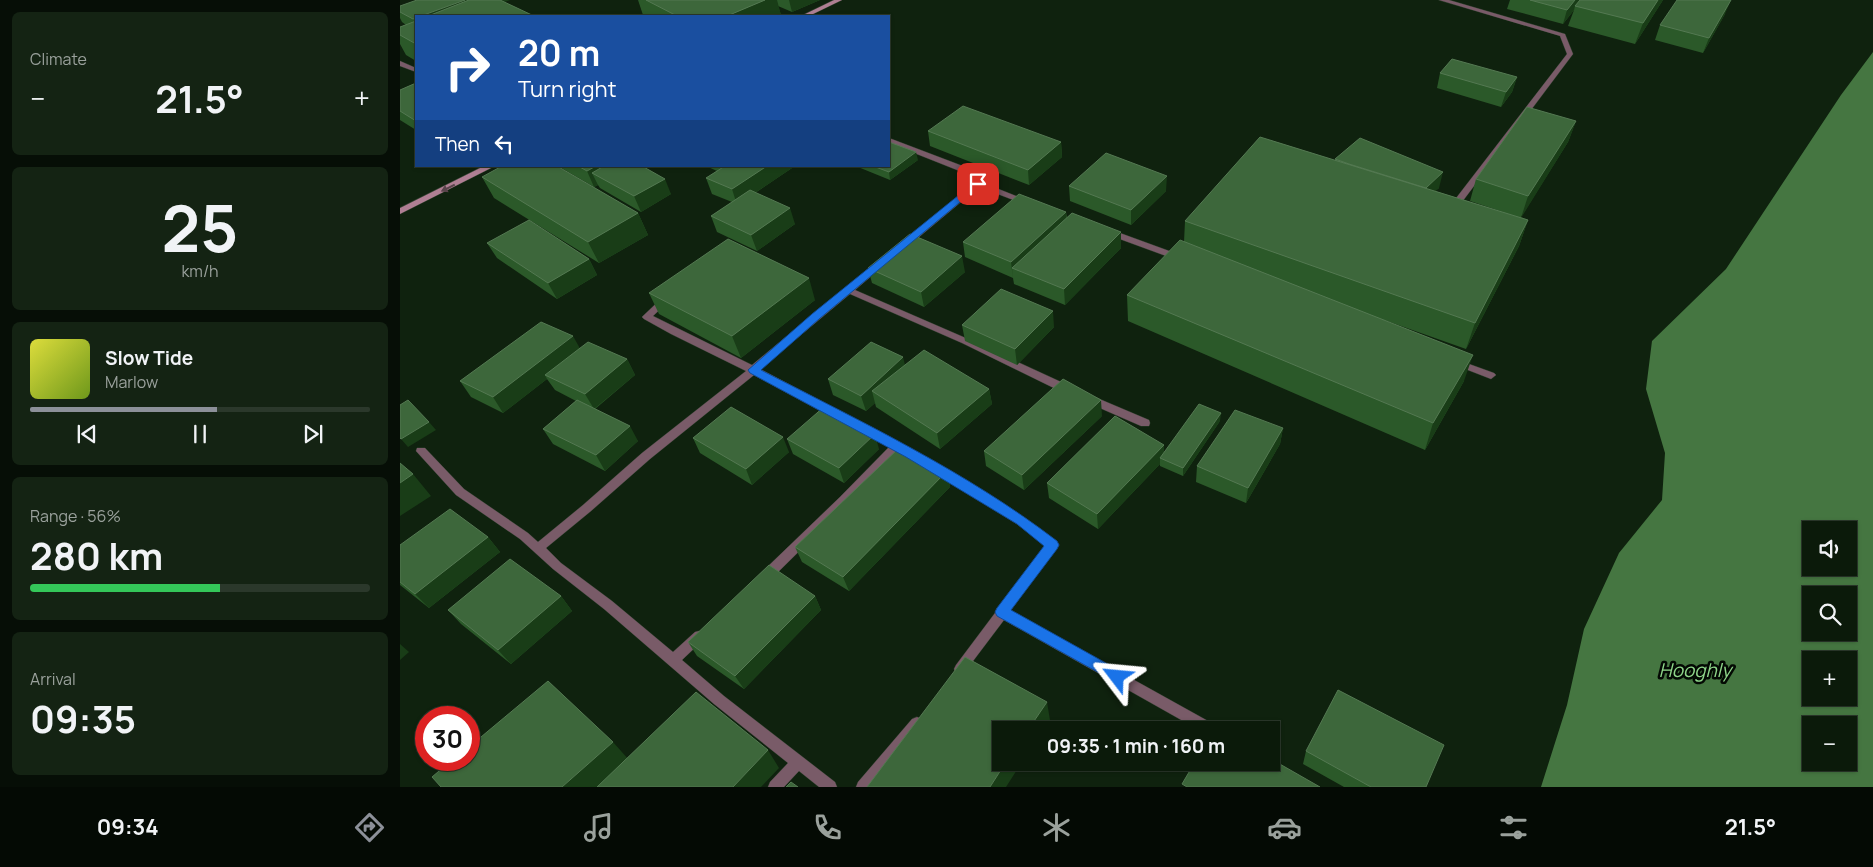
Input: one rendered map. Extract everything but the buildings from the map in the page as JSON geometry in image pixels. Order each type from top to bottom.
[{"type":"street","points":[[806,15],[839,0]]},
{"type":"street","points":[[1442,0],[1563,35],[1570,54],[1453,208]]},
{"type":"street","points":[[400,63],[415,70]]},
{"type":"street","points":[[890,140],[965,170],[978,184],[1033,204]]},
{"type":"street","points":[[400,211],[490,167]]},
{"type":"street","points":[[538,548],[646,456],[754,370],[978,184]]},
{"type":"street","points":[[1097,228],[1189,262]]},
{"type":"street","points":[[848,290],[1145,423]]},
{"type":"street","points":[[672,295],[647,317],[754,370],[923,461],[1021,521],[1053,545],[950,682]]},
{"type":"street","points":[[1447,358],[1491,375]]},
{"type":"street","points":[[757,584],[844,500],[896,446]]},
{"type":"street","points":[[421,451],[460,492],[524,536],[719,700],[830,787]]},
{"type":"street","points":[[1001,612],[1196,721]]},
{"type":"street","points":[[672,661],[707,629]]},
{"type":"street","points":[[863,787],[927,710]]},
{"type":"street","points":[[775,787],[798,762]]},
{"type":"water","name":"Hooghly","points":[[1873,52],[1873,787],[1541,787],[1567,705],[1584,629],[1619,553],[1662,500],[1665,453],[1646,389],[1652,341],[1726,269],[1841,95]]},
{"type":"route","points":[[978,184],[816,316],[754,370],[910,453],[1021,521],[1053,545],[1001,612],[1117,677]]}]
